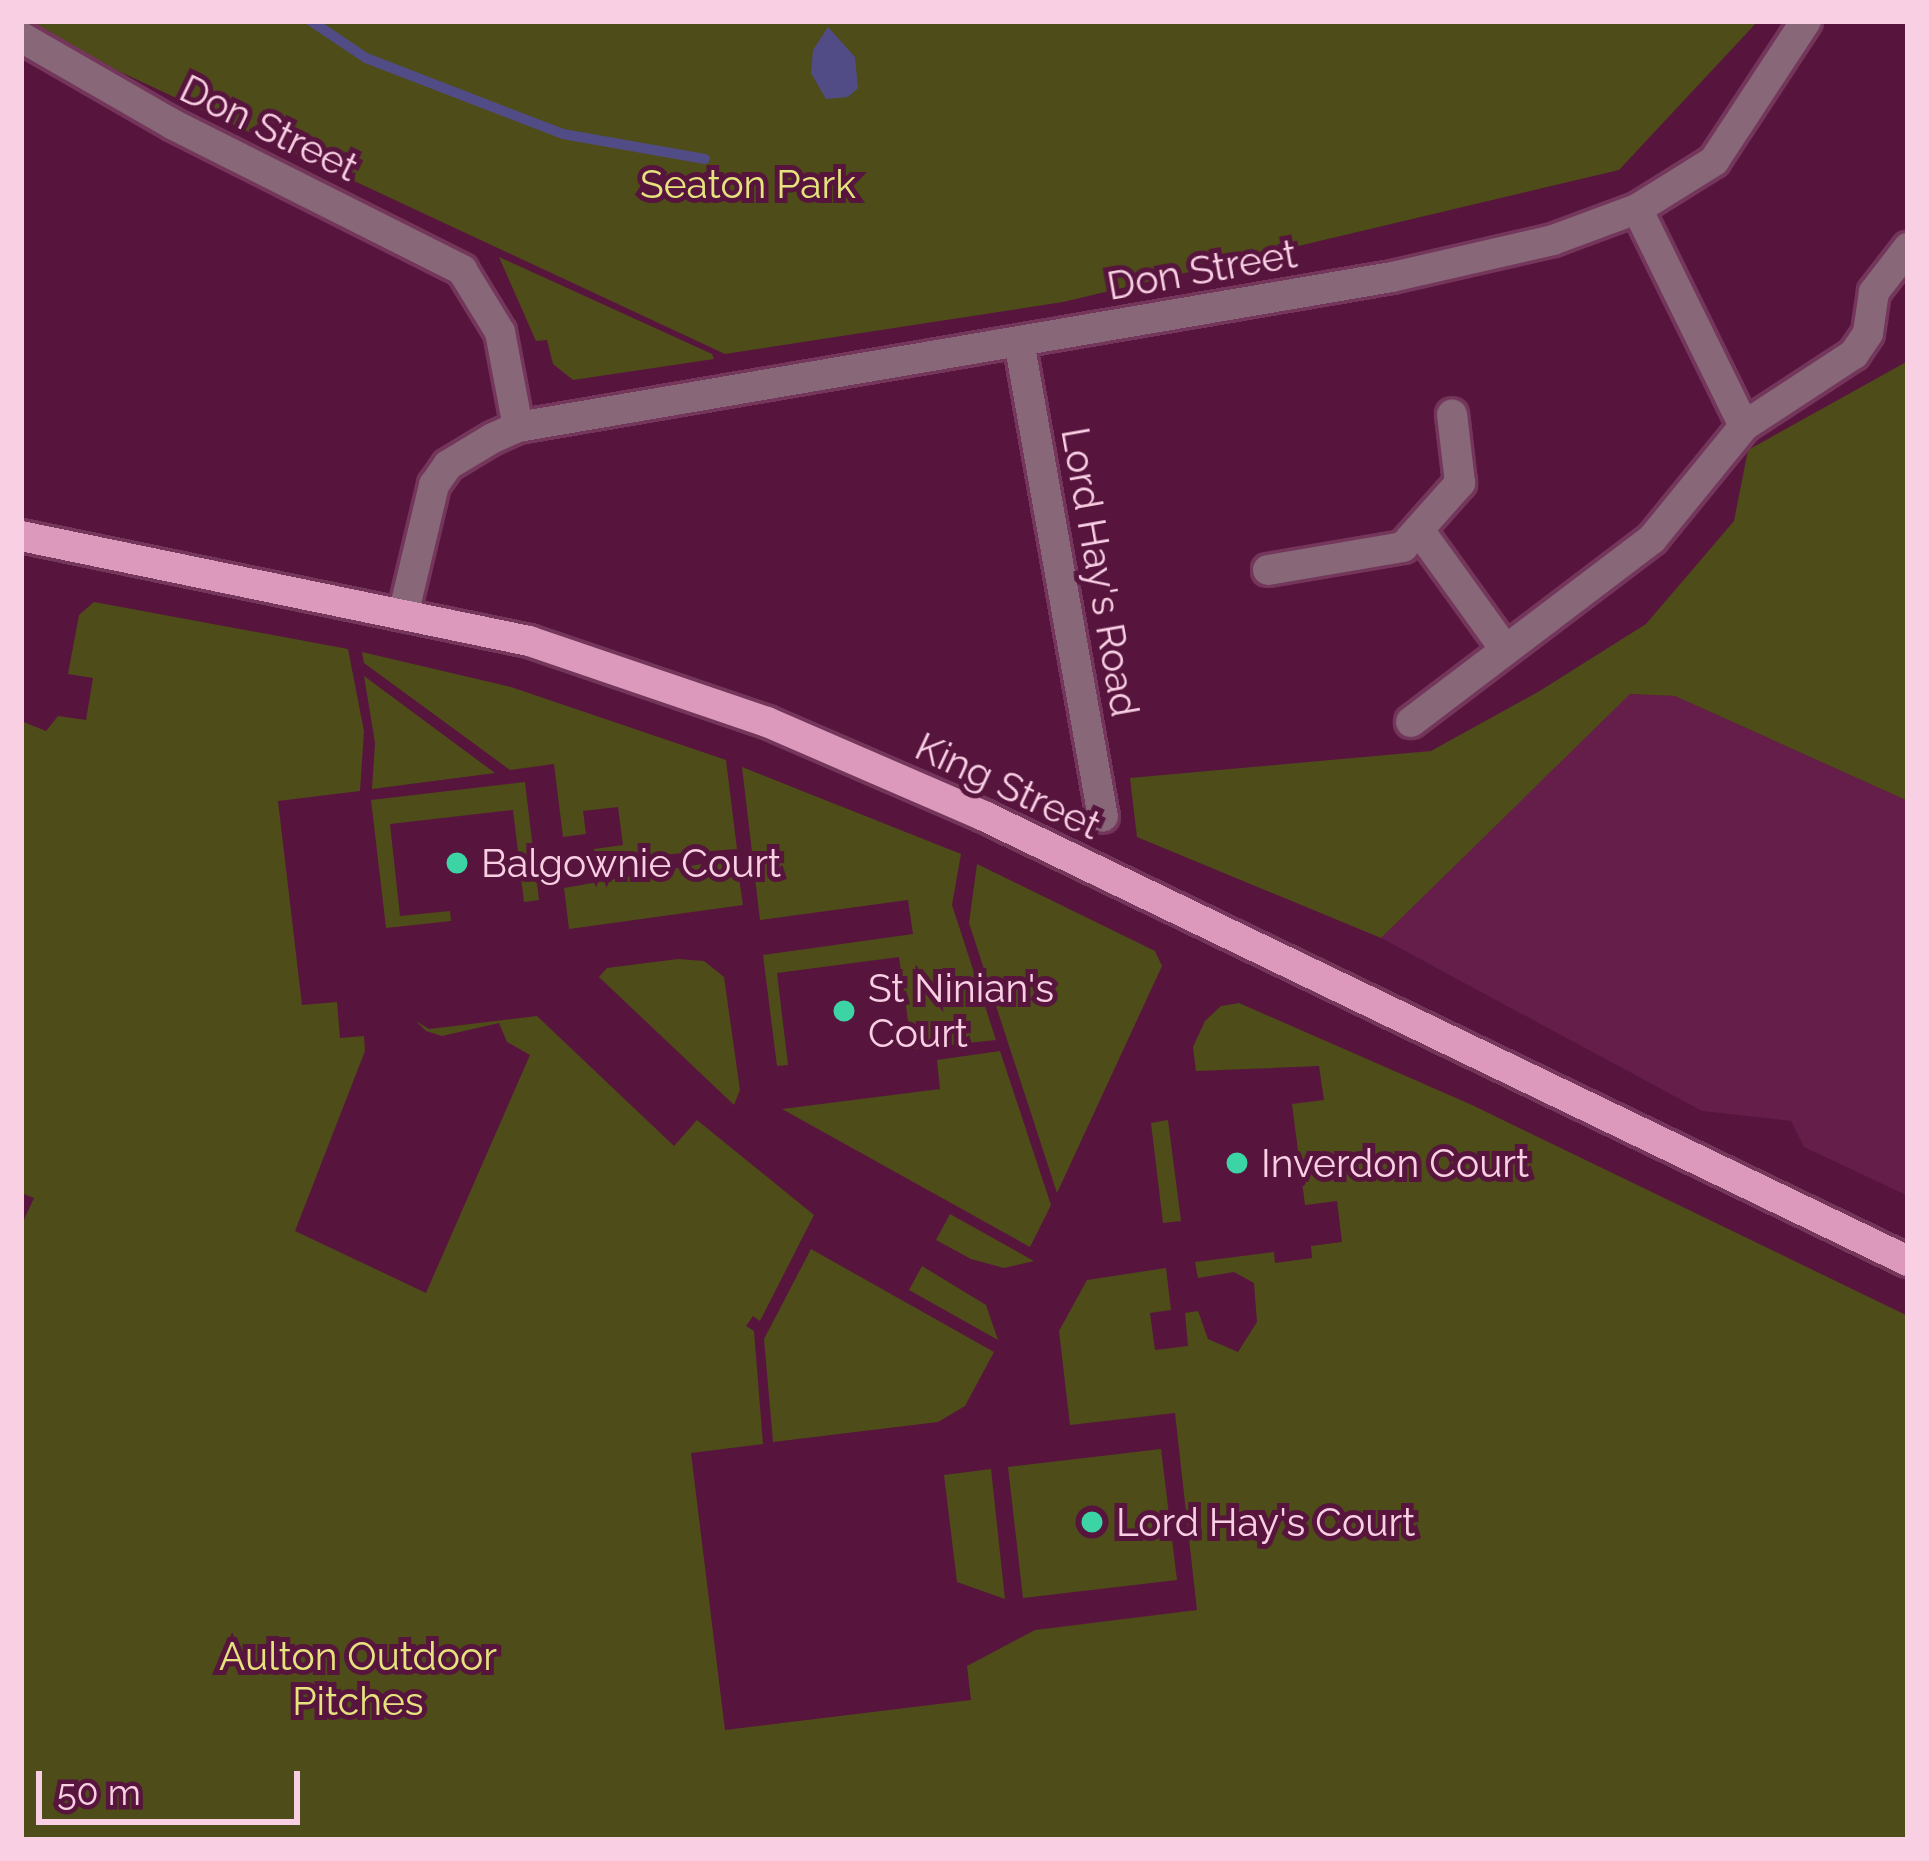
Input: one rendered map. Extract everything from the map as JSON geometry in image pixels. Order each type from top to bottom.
[{"type":"main road","name":"King Street","points":[[21,536],[404,611],[662,685],[931,791],[1908,1261]]},
{"type":"street","name":"Don Street","points":[[404,611],[434,485],[469,449],[518,427],[1392,277],[1553,241],[1637,209],[1691,179],[1733,140],[1806,21]]},
{"type":"street","name":"Don Street","points":[[21,38],[172,124],[462,270],[500,332],[518,427]]},
{"type":"street","points":[[1637,209],[1744,426]]},
{"type":"street","points":[[1411,722],[1652,539],[1744,426],[1854,354],[1868,333],[1874,292],[1908,248]]},
{"type":"street","name":"Lord Hay's Road","points":[[1019,340],[1103,817]]},
{"type":"street","points":[[1268,570],[1392,552],[1419,530],[1460,483],[1452,414]]},
{"type":"street","points":[[1419,530],[1504,648]]},
{"type":"shaded area","points":[[828,27],[855,57],[858,88],[848,97],[826,99],[811,73],[813,50]]},
{"type":"shaded area","points":[[1629,694],[1675,696],[1908,801],[1908,1196],[1804,1147],[1791,1121],[1702,1111],[1381,938]]},
{"type":"green space","name":"Seaton Park","points":[[29,21],[1758,21],[1619,170],[1063,302],[725,354],[37,33]]},
{"type":"green space","points":[[499,257],[712,354],[714,359],[573,380],[553,364],[547,340],[536,341]]},
{"type":"green space","points":[[1908,361],[1908,801],[1675,696],[1630,694],[1381,938],[1137,837],[1130,778],[1431,751],[1538,692],[1646,624],[1734,521],[1748,450]]},
{"type":"green space","name":"Aulton Outdoor Pitches","points":[[94,602],[348,649],[364,731],[360,791],[278,801],[302,1005],[337,1002],[340,1038],[364,1036],[365,1051],[295,1231],[426,1293],[530,1055],[507,1042],[499,1023],[442,1036],[426,1031],[416,1021],[429,1029],[537,1016],[674,1146],[697,1120],[814,1215],[760,1321],[753,1316],[746,1326],[754,1331],[763,1444],[691,1453],[725,1730],[971,1700],[967,1666],[1035,1630],[1197,1610],[1175,1413],[1070,1425],[1059,1331],[1087,1280],[1166,1268],[1171,1310],[1150,1313],[1155,1350],[1188,1346],[1185,1313],[1198,1311],[1208,1339],[1238,1352],[1257,1322],[1254,1283],[1234,1272],[1198,1278],[1195,1262],[1274,1252],[1275,1263],[1312,1258],[1311,1246],[1342,1242],[1337,1201],[1305,1205],[1292,1104],[1324,1100],[1319,1066],[1196,1071],[1193,1047],[1205,1021],[1221,1006],[1239,1003],[1472,1105],[1908,1316],[1908,1840],[21,1840],[21,1226],[34,1198],[21,1193],[21,721],[46,731],[58,716],[86,720],[93,678],[68,674],[79,615]]},
{"type":"green space","points":[[362,652],[511,687],[726,760],[737,849],[596,860],[594,849],[623,845],[618,807],[583,811],[586,834],[563,837],[554,764],[510,770],[364,663]]},
{"type":"green space","points":[[364,676],[495,773],[372,789],[375,743]]},
{"type":"green space","points":[[742,767],[961,854],[952,905],[996,1040],[912,1049],[899,957],[777,973],[788,1065],[777,1066],[763,955],[913,934],[908,900],[760,920]]},
{"type":"green space","points":[[525,782],[539,900],[524,902],[513,810],[390,824],[400,916],[450,911],[451,921],[386,928],[371,800]]},
{"type":"green space","points":[[736,858],[743,905],[569,929],[564,888]]},
{"type":"green space","points":[[977,864],[1155,951],[1162,966],[1057,1193],[969,923]]},
{"type":"green space","points":[[678,959],[704,961],[724,977],[740,1090],[734,1105],[599,977],[607,968]]},
{"type":"green space","points":[[1000,1051],[1051,1205],[1030,1247],[782,1109],[940,1089],[937,1060]]},
{"type":"green space","points":[[1168,1120],[1181,1221],[1163,1223],[1151,1123]]},
{"type":"green space","points":[[950,1214],[1034,1261],[1004,1268],[971,1259],[936,1240]]},
{"type":"green space","points":[[811,1249],[994,1352],[965,1406],[938,1422],[773,1442],[764,1339]]},
{"type":"green space","points":[[922,1266],[986,1305],[998,1340],[909,1290]]},
{"type":"green space","points":[[1161,1449],[1177,1580],[1023,1598],[1008,1467]]},
{"type":"green space","points":[[991,1469],[1005,1599],[957,1582],[944,1475]]},
{"type":"waterway","points":[[311,21],[366,58],[563,134],[705,159]]},
{"type":"place","name":"Balgownie Court","points":[[457,863]]},
{"type":"place","name":"St Ninian's Court","points":[[844,1011]]},
{"type":"place","name":"Inverdon Court","points":[[1237,1163]]},
{"type":"place","name":"Lord Hay's Court","points":[[1092,1522]]}]
